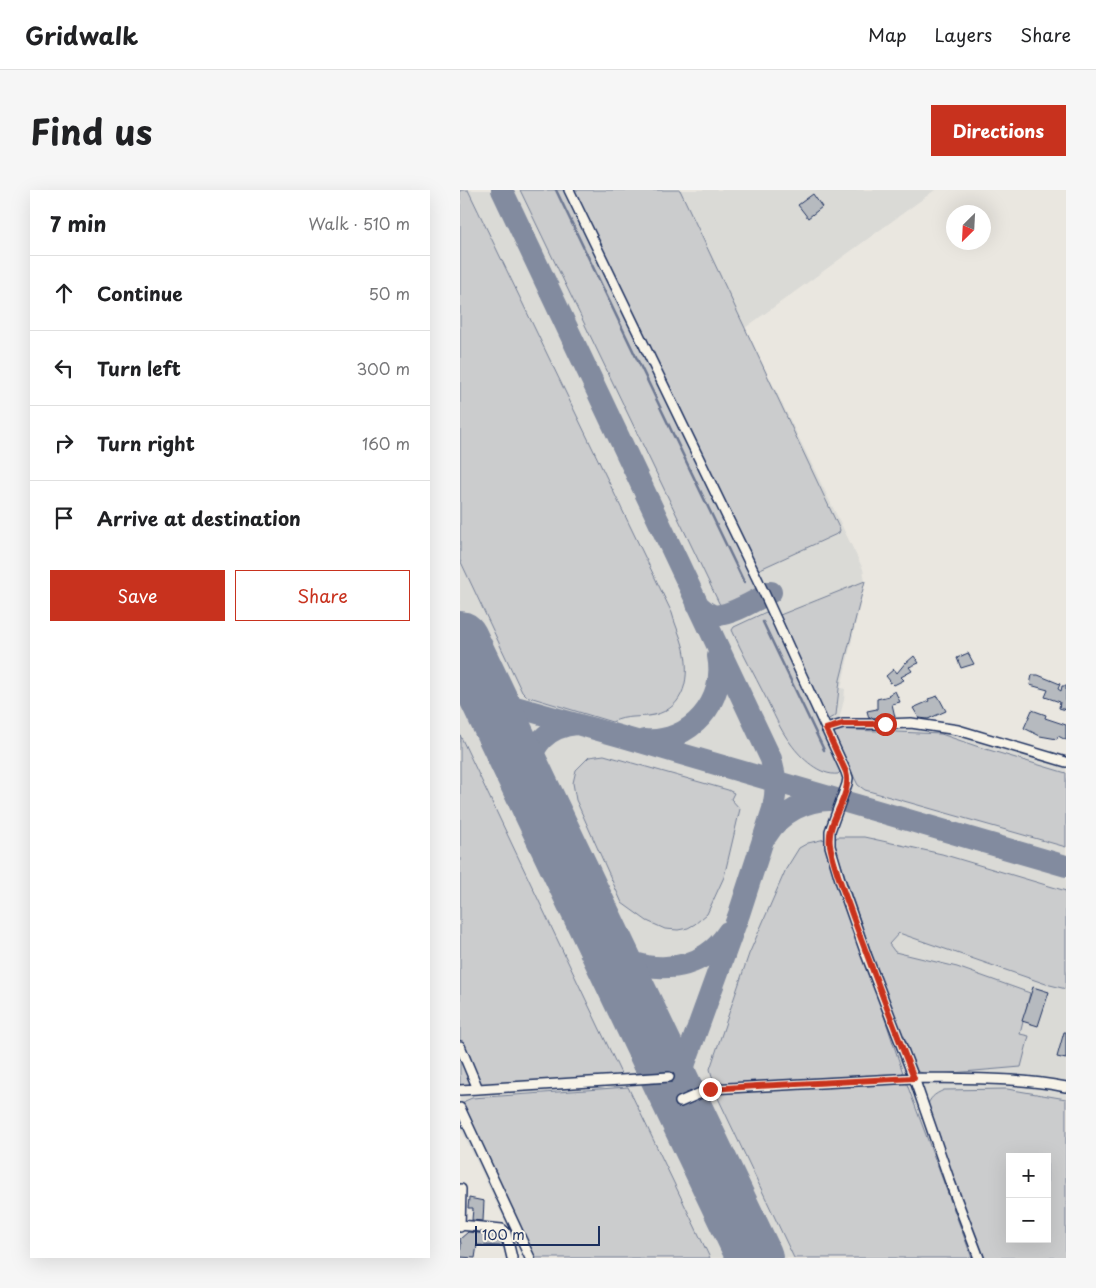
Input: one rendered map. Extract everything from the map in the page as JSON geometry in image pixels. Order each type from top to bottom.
[{"type":"street","points":[[569,190],[765,595],[846,772],[848,778],[846,792],[833,822],[829,838],[830,846],[841,883],[979,1258]]},
{"type":"street","points":[[826,729],[843,724],[911,723],[958,730],[1066,762]]},
{"type":"street","points":[[460,1046],[478,1089]]},
{"type":"street","points":[[460,1090],[669,1077]]},
{"type":"street","points":[[680,1102],[710,1089],[914,1078],[990,1079],[1044,1083],[1066,1087]]},
{"type":"street","points":[[460,1108],[530,1258]]},
{"type":"street","points":[[461,1189],[460,1225],[502,1229],[506,1233],[512,1258]]},
{"type":"shaded area","points":[[460,190],[935,190],[745,328],[863,569],[865,581],[841,688],[845,689],[844,700],[837,727],[943,730],[1066,768],[1066,1258],[523,1258],[460,1127]]},
{"type":"shaded area","points":[[460,190],[468,190],[672,613],[684,649],[686,680],[679,698],[673,706],[665,711],[654,715],[612,722],[526,696],[522,692],[460,560]]},
{"type":"shaded area","points":[[520,190],[565,190],[756,588],[753,593],[728,605],[721,606],[719,603]]},
{"type":"shaded area","points":[[573,190],[680,190],[840,530],[839,533],[758,570],[756,569]]},
{"type":"shaded area","points":[[865,581],[840,680],[836,715],[827,720],[780,615]]},
{"type":"shaded area","points":[[766,612],[841,767],[841,771],[838,774],[831,774],[818,769],[800,755],[791,744],[783,733],[732,630],[734,627]]},
{"type":"shaded area","points":[[832,729],[941,734],[1066,773],[1066,847],[865,790],[858,785]]},
{"type":"shaded area","points":[[460,735],[626,1084],[460,1093]]},
{"type":"shaded area","points":[[604,755],[734,793],[731,799],[740,809],[724,877],[707,914],[688,928],[678,930],[665,929],[647,921],[622,903],[576,800],[573,783],[576,770],[589,757]]},
{"type":"shaded area","points":[[837,837],[864,837],[942,854],[1066,891],[1066,989],[1046,984],[899,933],[889,944],[895,952],[957,967],[1030,993],[1020,1034],[1029,1036],[1021,1067],[928,1075],[917,1071],[909,1063],[836,850],[834,842]]},
{"type":"shaded area","points":[[825,839],[905,1079],[972,1258],[794,1258],[718,1098],[710,1069],[749,954],[786,869],[799,848],[808,843]]},
{"type":"shaded area","points":[[628,1087],[710,1258],[527,1258],[461,1121],[464,1112],[463,1104],[472,1098]]},
{"type":"shaded area","points":[[1007,1089],[1066,1099],[1066,1258],[980,1258],[926,1108],[929,1101],[937,1093],[944,1090]]},
{"type":"building","points":[[813,194],[822,207],[808,218],[798,205]]},
{"type":"building","points":[[968,653],[974,664],[961,668],[957,658]]},
{"type":"building","points":[[914,656],[919,663],[909,667],[912,671],[901,677],[904,680],[894,685],[891,682],[889,683],[890,681],[886,676],[894,669],[897,673]]},
{"type":"building","points":[[1032,675],[1038,675],[1060,684],[1058,689],[1061,691],[1062,686],[1066,686],[1066,710],[1059,708],[1060,702],[1045,697],[1048,690],[1030,685]]},
{"type":"building","points":[[895,691],[900,702],[892,704],[895,717],[869,718],[867,711],[877,709],[877,699],[889,696]]},
{"type":"building","points":[[938,696],[946,711],[928,719],[919,718],[913,708],[929,701],[928,699]]},
{"type":"building","points":[[1032,710],[1046,715],[1045,718],[1066,725],[1066,740],[1058,736],[1057,739],[1040,736],[1024,728]]},
{"type":"building","points":[[1033,987],[1049,992],[1038,1026],[1022,1021]]},
{"type":"building","points":[[1064,1032],[1066,1032],[1066,1059],[1057,1057]]},
{"type":"building","points":[[469,1198],[484,1201],[483,1221],[472,1220],[473,1208],[468,1208]]},
{"type":"building","points":[[468,1232],[499,1235],[503,1246],[477,1245],[475,1258],[460,1257],[460,1239]]},
{"type":"waterway","points":[[556,190],[744,582]]},
{"type":"waterway","points":[[763,622],[824,750]]},
{"type":"taxiway","points":[[502,190],[771,759],[776,781],[773,809],[739,914],[685,1063],[680,1102]]},
{"type":"taxiway","points":[[697,604],[713,615],[726,614],[771,592]]},
{"type":"taxiway","points":[[644,740],[661,739],[676,735],[690,727],[702,716],[711,703],[717,689],[719,673],[718,656]]},
{"type":"taxiway","points":[[479,680],[495,697],[516,707],[1066,866]]},
{"type":"taxiway","points":[[524,772],[537,745],[549,733],[577,724]]},
{"type":"taxiway","points":[[767,835],[779,820],[795,809],[813,802],[832,800]]},
{"type":"taxiway","points":[[601,935],[614,950],[626,959],[649,966],[674,967],[697,960],[707,954],[728,932]]},
{"type":"runway","points":[[460,639],[755,1258]]},
{"type":"route","points":[[710,1089],[914,1078],[866,954],[841,883],[829,838],[833,822],[846,792],[848,778],[826,729],[849,723],[885,724]]}]
